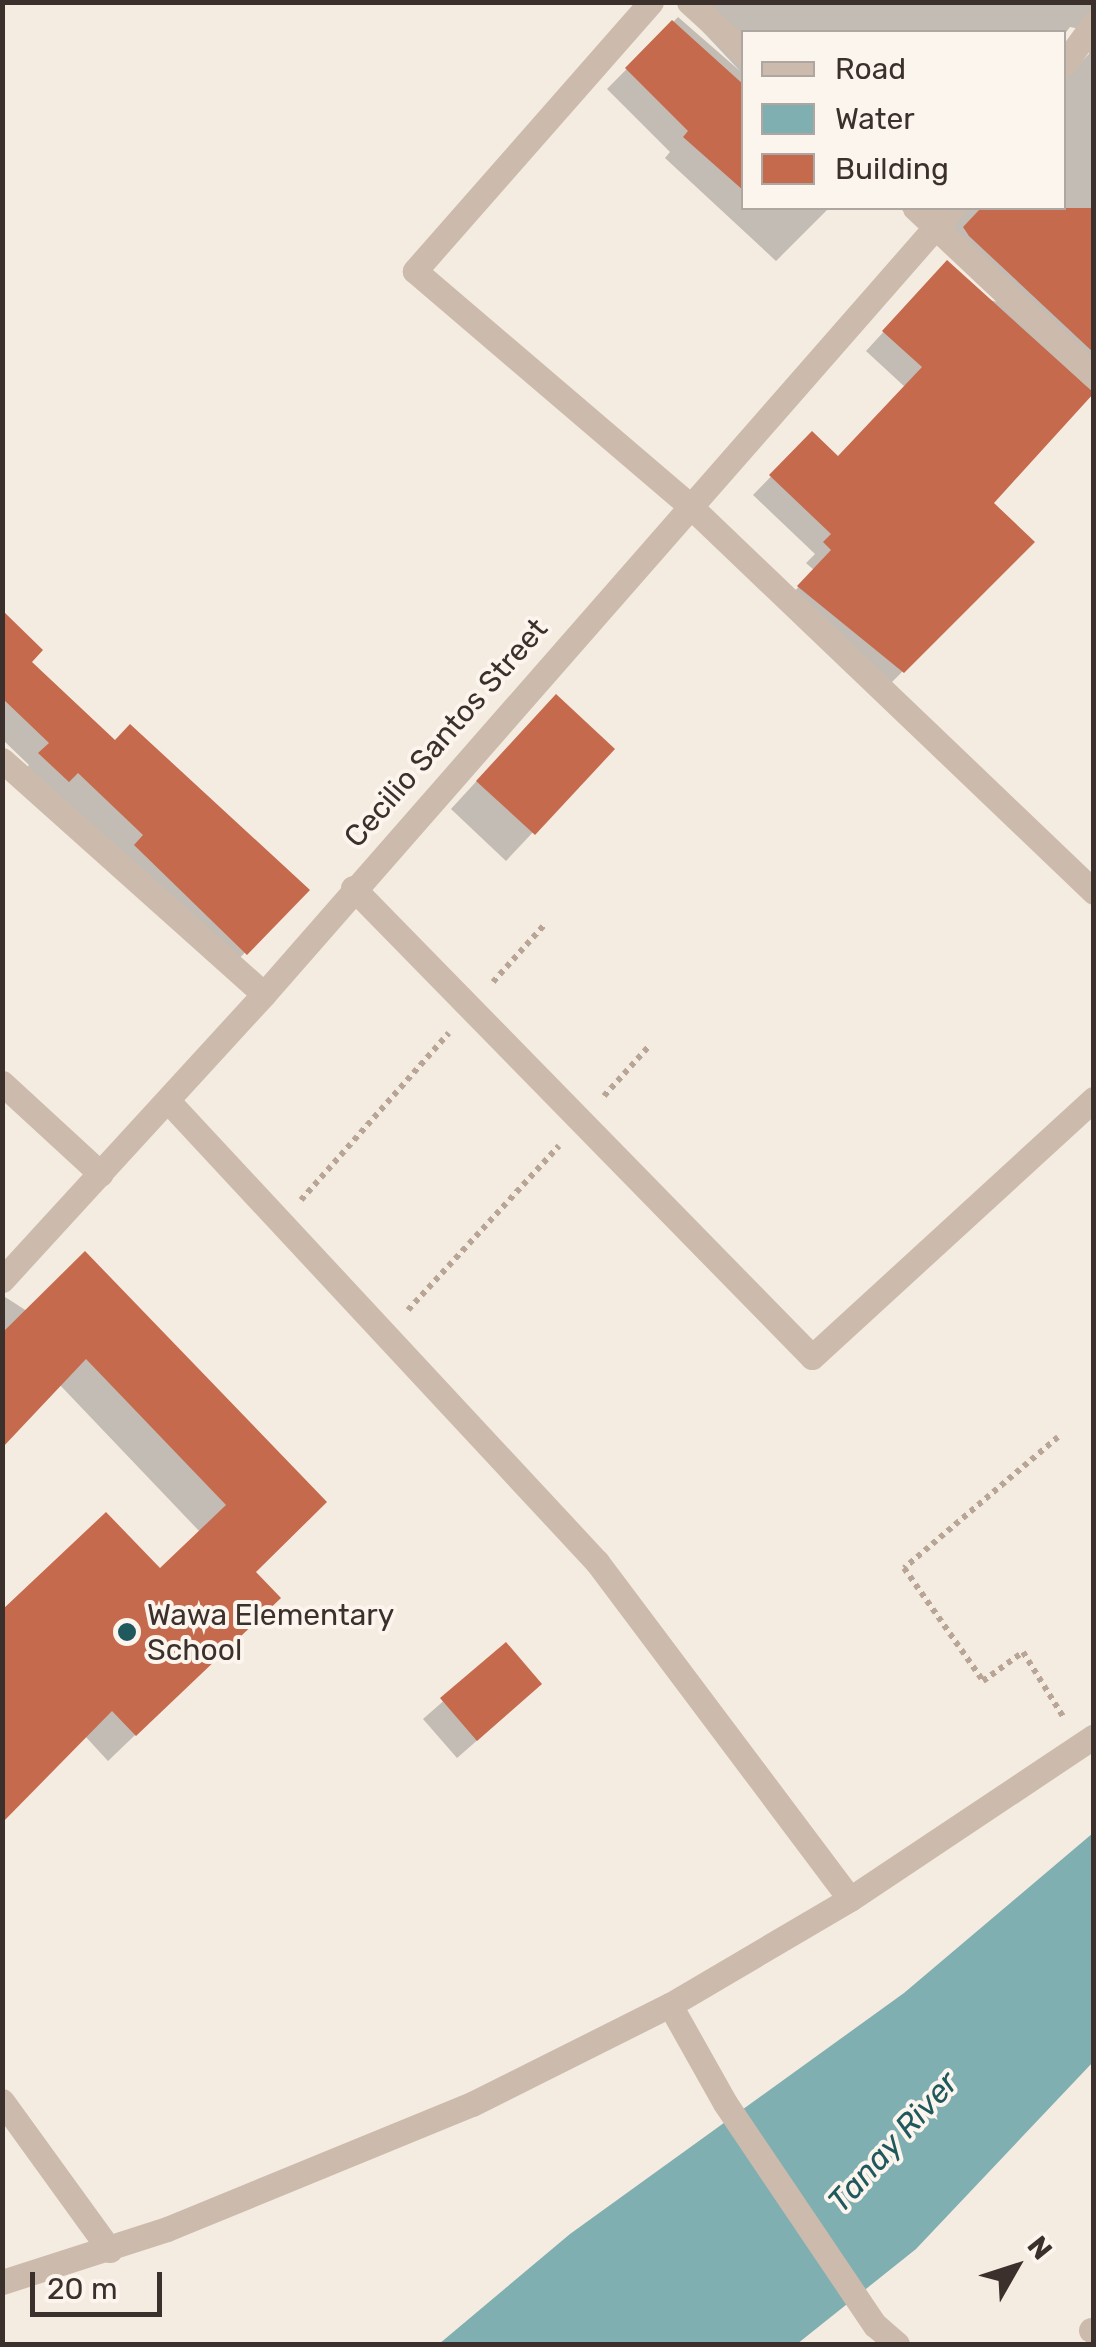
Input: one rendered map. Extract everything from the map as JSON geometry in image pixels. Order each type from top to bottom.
[{"type":"street","points":[[651,2],[415,272],[689,506],[1094,892]]},
{"type":"street","points":[[689,2],[741,49]]},
{"type":"street","points":[[1066,61],[1094,22]]},
{"type":"street","points":[[945,217],[1094,376]]},
{"type":"street","name":"Cecilio Santos Street","points":[[2,1280],[264,994],[945,217]]},
{"type":"street","points":[[2,760],[264,994]]},
{"type":"street","points":[[353,888],[812,1358],[1094,1099]]},
{"type":"street","points":[[2,1083],[100,1174]]},
{"type":"street","points":[[168,1101],[597,1562],[850,1899]]},
{"type":"street","points":[[2,2282],[110,2250],[472,2104],[670,2006],[850,1899],[1087,1740]]},
{"type":"street","points":[[670,2006],[725,2103],[875,2325],[897,2344]]},
{"type":"street","points":[[2,2101],[110,2250]]},
{"type":"path","points":[[281,1222],[546,924]]},
{"type":"path","points":[[385,1334],[650,1045]]},
{"type":"path","points":[[1058,1437],[904,1568],[982,1681],[1023,1652],[1087,1740]]},
{"type":"water","name":"Tanay River","points":[[1093,1833],[1093,2062],[916,2249],[797,2344],[439,2344],[570,2234],[904,1993]]},
{"type":"building","points":[[672,20],[741,82],[741,188],[683,137],[688,131],[625,68]]},
{"type":"building","points":[[1094,208],[1094,353],[969,236],[963,227],[979,210]]},
{"type":"building","points":[[947,260],[1094,393],[994,503],[1035,542],[904,673],[797,586],[831,550],[823,542],[831,534],[769,475],[812,431],[838,456],[922,367],[882,331]]},
{"type":"building","points":[[2,610],[43,650],[32,662],[115,740],[130,724],[310,890],[247,955],[134,845],[143,835],[78,773],[69,782],[38,753],[49,743],[2,698]]},
{"type":"building","points":[[556,694],[615,749],[535,835],[476,781]]},
{"type":"building","name":"Wawa Elementary School","points":[[85,1251],[327,1502],[256,1572],[281,1598],[136,1736],[112,1711],[2,1823],[2,1610],[106,1512],[160,1568],[226,1505],[86,1359],[2,1448],[2,1333]]},
{"type":"building","points":[[506,1642],[542,1684],[477,1741],[440,1698]]},
{"type":"place","name":"Wawa Elementary School","points":[[127,1632]]}]
